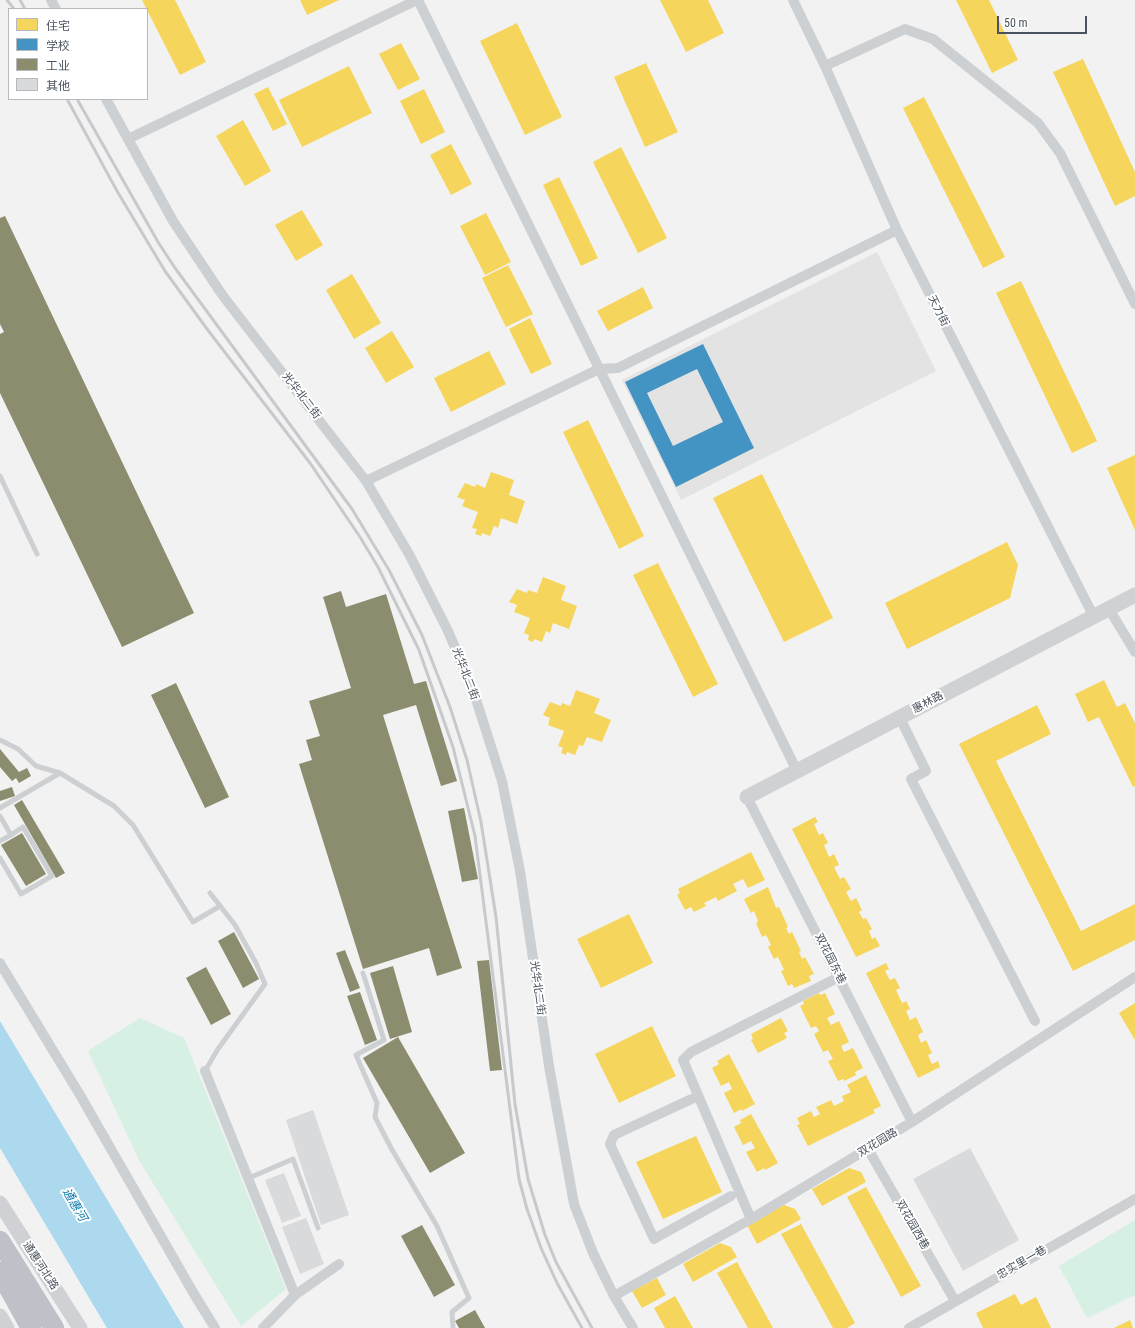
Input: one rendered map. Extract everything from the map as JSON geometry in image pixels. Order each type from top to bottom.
[{"type":"highway","name":"通惠河北路","points":[[0,1241],[54,1328]]},
{"type":"highway","points":[[0,1272],[31,1328]]},
{"type":"highway","points":[[20,1273],[50,1328]]},
{"type":"street","points":[[128,139],[418,0],[598,369],[798,772]]},
{"type":"street","name":"天力街","points":[[793,0],[825,66],[897,230],[1094,617]]},
{"type":"street","points":[[825,66],[905,29],[933,39],[1038,123],[1060,153],[1135,304]]},
{"type":"street","name":"光华北二街","points":[[107,100],[173,221],[223,296],[366,481],[409,554],[448,631],[472,690],[502,781],[520,871],[549,1066],[574,1204],[593,1253],[614,1296],[633,1328]]},
{"type":"street","points":[[366,481],[598,369],[618,368],[897,230]]},
{"type":"street","name":"惠林路","points":[[747,797],[798,772],[1135,595]]},
{"type":"street","points":[[1109,609],[1135,652]]},
{"type":"street","points":[[900,718],[926,771],[911,779],[1035,1021]]},
{"type":"street","name":"双花园东巷","points":[[747,797],[912,1122]]},
{"type":"street","points":[[0,964],[80,1095],[194,1294],[216,1328]]},
{"type":"street","points":[[751,1218],[683,1060],[691,1052],[839,977]]},
{"type":"street","name":"双花园路","points":[[614,1296],[868,1149],[1135,977]]},
{"type":"street","points":[[205,1071],[296,1295]]},
{"type":"street","points":[[698,1096],[614,1135],[610,1144],[654,1239],[731,1196]]},
{"type":"street","name":"双花园西巷","points":[[868,1149],[955,1301]]},
{"type":"street","name":"忠实里一巷","points":[[909,1328],[1135,1199]]},
{"type":"street","name":"通惠河北路","points":[[0,1203],[80,1328]]},
{"type":"street","points":[[263,1328],[296,1295],[339,1264]]},
{"type":"street","points":[[0,1316],[7,1328]]},
{"type":"lane","points":[[0,476],[37,554]]},
{"type":"lane","points":[[0,740],[18,749],[36,766],[60,773],[114,806],[133,825],[193,922],[220,906]]},
{"type":"lane","points":[[0,808],[60,773]]},
{"type":"lane","points":[[0,816],[11,835]]},
{"type":"lane","points":[[0,842],[23,827],[52,876],[21,894],[0,858]]},
{"type":"lane","points":[[205,1071],[218,1050],[265,984],[256,963],[234,925],[210,893]]},
{"type":"lane","points":[[363,973],[384,1040],[356,1055],[377,1104],[375,1117],[391,1148],[437,1226],[469,1298],[452,1312],[453,1328]]},
{"type":"lane","points":[[248,1178],[293,1158],[318,1228]]},
{"type":"shaded area","points":[[877,252],[936,371],[681,500],[622,380]]},
{"type":"green space","points":[[140,1018],[184,1038],[286,1289],[241,1326],[140,1162],[88,1051]]},
{"type":"green space","points":[[1135,1220],[1135,1295],[1087,1318],[1059,1266]]},
{"type":"water","name":"通惠河","points":[[0,1021],[184,1328],[107,1328],[0,1148]]},
{"type":"building: 住宅","points":[[142,0],[175,0],[206,62],[180,75],[148,12],[148,8],[146,8]]},
{"type":"building: 住宅","points":[[300,0],[339,0],[307,15]]},
{"type":"building: 住宅","points":[[660,0],[708,0],[724,33],[686,52]]},
{"type":"building: 住宅","points":[[956,0],[989,0],[1018,60],[992,73]]},
{"type":"building: 住宅","points":[[517,23],[562,117],[525,135],[480,41]]},
{"type":"building: 住宅","points":[[401,43],[420,79],[398,90],[379,54]]},
{"type":"building: 住宅","points":[[1083,59],[1135,172],[1135,196],[1115,206],[1053,72]]},
{"type":"building: 住宅","points":[[646,63],[678,132],[645,147],[614,77]]},
{"type":"building: 住宅","points":[[349,66],[372,113],[302,147],[279,100]]},
{"type":"building: 住宅","points":[[268,87],[287,124],[273,131],[254,94]]},
{"type":"building: 住宅","points":[[424,89],[445,132],[421,144],[400,101]]},
{"type":"building: 住宅","points":[[924,97],[1005,257],[983,268],[903,108]]},
{"type":"building: 住宅","points":[[243,120],[271,171],[245,186],[216,136]]},
{"type":"building: 住宅","points":[[451,144],[472,184],[451,195],[430,155]]},
{"type":"building: 住宅","points":[[621,147],[667,238],[638,253],[593,162]]},
{"type":"building: 住宅","points":[[559,177],[598,258],[581,266],[543,185]]},
{"type":"building: 住宅","points":[[302,210],[323,245],[296,261],[275,225]]},
{"type":"building: 住宅","points":[[486,213],[511,262],[485,275],[460,226]]},
{"type":"building: 住宅","points":[[508,265],[533,314],[506,327],[482,278]]},
{"type":"building: 住宅","points":[[352,274],[381,323],[354,339],[326,290]]},
{"type":"building: 住宅","points":[[1021,281],[1097,441],[1072,453],[996,293]]},
{"type":"building: 住宅","points":[[643,287],[653,308],[608,331],[597,311]]},
{"type":"building: 住宅","points":[[530,318],[552,364],[531,374],[509,329]]},
{"type":"building: 住宅","points":[[392,331],[414,367],[386,383],[365,348]]},
{"type":"building: 住宅","points":[[489,351],[506,384],[451,412],[434,378]]},
{"type":"building: 住宅","points":[[588,420],[644,536],[619,549],[563,432]]},
{"type":"building: 住宅","points":[[1135,455],[1135,530],[1107,468]]},
{"type":"building: 住宅","points":[[491,472],[514,480],[509,495],[525,501],[517,524],[501,518],[498,528],[494,526],[490,536],[482,533],[481,536],[475,534],[477,529],[472,528],[478,512],[462,506],[465,500],[457,497],[465,483],[475,487],[476,484],[485,488]]},
{"type":"building: 住宅","points":[[762,474],[833,618],[784,642],[713,498]]},
{"type":"building: 住宅","points":[[1007,542],[1018,565],[1010,598],[907,649],[885,603]]},
{"type":"building: 住宅","points":[[658,563],[718,684],[693,697],[633,575]]},
{"type":"building: 住宅","points":[[543,577],[566,586],[561,600],[577,606],[569,629],[553,623],[550,633],[546,631],[542,642],[534,639],[533,642],[528,640],[529,635],[524,633],[530,618],[514,612],[517,605],[509,602],[517,589],[527,593],[528,590],[537,593]]},
{"type":"building: 住宅","points":[[1104,680],[1117,707],[1125,703],[1135,723],[1135,786],[1133,787],[1099,717],[1088,722],[1075,694]]},
{"type":"building: 住宅","points":[[576,690],[600,699],[594,713],[611,720],[602,742],[587,737],[583,746],[579,745],[575,755],[567,752],[566,755],[561,753],[563,748],[558,746],[564,731],[548,725],[550,718],[543,715],[550,702],[561,706],[562,703],[570,706]]},
{"type":"building: 住宅","points":[[1037,705],[1051,734],[996,761],[1081,931],[1135,904],[1135,940],[1073,971],[959,744]]},
{"type":"building: 住宅","points":[[815,817],[818,822],[814,824],[819,835],[823,833],[828,843],[824,845],[829,857],[834,854],[839,865],[834,867],[840,879],[844,877],[851,889],[846,892],[851,901],[856,898],[862,910],[859,912],[863,919],[866,918],[872,929],[869,931],[872,939],[875,937],[880,946],[856,957],[792,829]]},
{"type":"building: 住宅","points":[[751,852],[765,880],[748,888],[743,879],[733,884],[737,891],[718,901],[716,897],[704,903],[706,906],[694,912],[691,907],[685,910],[677,895],[680,893],[678,889]]},
{"type":"building: 住宅","points":[[768,887],[776,908],[779,907],[788,927],[786,928],[789,934],[792,932],[801,951],[799,952],[802,959],[805,957],[814,974],[809,976],[811,981],[794,988],[792,984],[788,986],[781,971],[784,970],[778,957],[774,959],[768,947],[771,945],[766,935],[762,937],[756,923],[758,921],[754,911],[751,913],[744,899]]},
{"type":"building: 住宅","points":[[629,914],[653,963],[601,988],[577,939]]},
{"type":"building: 住宅","points":[[886,963],[889,969],[885,971],[890,980],[895,978],[900,988],[896,990],[902,1003],[906,1001],[910,1009],[906,1011],[910,1020],[916,1017],[923,1032],[918,1035],[921,1043],[926,1040],[932,1053],[928,1055],[932,1064],[938,1061],[940,1067],[918,1078],[866,973]]},
{"type":"building: 住宅","points":[[819,993],[820,995],[825,993],[835,1014],[827,1018],[831,1025],[839,1021],[849,1042],[841,1046],[844,1052],[853,1048],[863,1068],[855,1072],[856,1075],[844,1081],[843,1079],[838,1081],[828,1061],[833,1059],[828,1050],[823,1052],[814,1034],[819,1031],[816,1026],[811,1028],[800,1006],[804,1004],[803,1001]]},
{"type":"building: 住宅","points":[[1135,1003],[1135,1040],[1119,1013]]},
{"type":"building: 住宅","points":[[781,1018],[788,1031],[784,1033],[787,1038],[758,1053],[751,1040],[753,1039],[751,1034]]},
{"type":"building: 住宅","points":[[652,1026],[676,1076],[619,1103],[595,1054]]},
{"type":"building: 住宅","points":[[729,1054],[755,1104],[742,1111],[741,1109],[734,1113],[724,1093],[732,1089],[729,1082],[721,1086],[712,1068],[719,1064],[717,1061]]},
{"type":"building: 住宅","points":[[866,1075],[881,1106],[873,1110],[875,1113],[808,1146],[797,1125],[800,1124],[797,1118],[811,1111],[814,1117],[820,1114],[816,1107],[831,1100],[834,1106],[844,1101],[842,1096],[851,1092],[847,1085]]},
{"type":"building: 住宅","points":[[751,1114],[778,1163],[765,1170],[764,1168],[757,1172],[746,1152],[755,1148],[751,1141],[743,1145],[734,1127],[741,1123],[740,1120]]},
{"type":"building: 住宅","points":[[696,1136],[722,1192],[663,1219],[636,1162]]},
{"type":"building: 住宅","points":[[849,1168],[861,1172],[866,1182],[822,1206],[812,1189]]},
{"type":"building: 住宅","points":[[866,1187],[921,1286],[901,1297],[847,1197]]},
{"type":"building: 住宅","points":[[784,1205],[795,1209],[801,1219],[757,1244],[747,1225]]},
{"type":"building: 住宅","points":[[801,1224],[855,1323],[847,1328],[833,1328],[781,1234]]},
{"type":"building: 住宅","points":[[720,1243],[731,1247],[737,1257],[693,1282],[683,1264]]},
{"type":"building: 住宅","points":[[737,1262],[773,1328],[748,1328],[717,1273]]},
{"type":"building: 住宅","points":[[657,1278],[666,1295],[642,1308],[632,1291]]},
{"type":"building: 住宅","points":[[1015,1294],[1021,1305],[1036,1297],[1051,1328],[983,1328],[976,1313]]},
{"type":"building: 住宅","points":[[675,1296],[693,1328],[665,1328],[654,1308]]},
{"type":"building: 住宅","points":[[1130,1320],[1133,1328],[1114,1328]]},
{"type":"building: 学校","points":[[703,344],[754,448],[676,487],[625,382]],"holes":[[[697,369],[723,422],[673,446],[647,393]]]},
{"type":"building: 工业","points":[[5,216],[194,613],[122,647],[0,393],[0,334],[4,332],[0,324],[0,218]]},
{"type":"building: 工业","points":[[341,591],[346,607],[386,594],[414,684],[426,681],[457,781],[441,786],[416,705],[383,715],[462,968],[437,976],[429,948],[363,969],[299,764],[312,760],[306,740],[320,736],[309,701],[351,688],[323,597]]},
{"type":"building: 工业","points":[[176,683],[229,797],[205,808],[151,695]]},
{"type":"building: 工业","points":[[0,749],[19,772],[27,768],[31,776],[19,783],[16,778],[12,781],[0,767]]},
{"type":"building: 工业","points":[[12,787],[15,796],[0,801],[0,791]]},
{"type":"building: 工业","points":[[22,800],[65,873],[56,878],[14,805]]},
{"type":"building: 工业","points":[[464,808],[478,879],[462,882],[448,811]]},
{"type":"building: 工业","points":[[22,833],[46,874],[26,886],[1,845]]},
{"type":"building: 工业","points":[[234,932],[259,979],[243,988],[218,941]]},
{"type":"building: 工业","points":[[345,950],[360,988],[350,992],[336,953]]},
{"type":"building: 工业","points":[[489,960],[502,1070],[490,1071],[477,961]]},
{"type":"building: 工业","points":[[393,966],[412,1032],[390,1039],[370,973]]},
{"type":"building: 工业","points":[[206,967],[231,1014],[211,1025],[186,978]]},
{"type":"building: 工业","points":[[360,992],[377,1040],[365,1045],[347,996]]},
{"type":"building: 工业","points":[[398,1037],[465,1153],[430,1173],[363,1058]]},
{"type":"building: 工业","points":[[422,1225],[455,1285],[434,1297],[401,1236]]},
{"type":"building: 工业","points":[[475,1310],[485,1328],[459,1328],[455,1321]]},
{"type":"building: 其他","points":[[313,1110],[349,1215],[321,1225],[286,1120]]},
{"type":"building: 其他","points":[[970,1148],[1019,1240],[963,1271],[913,1179]]},
{"type":"building: 其他","points":[[284,1173],[301,1216],[282,1223],[265,1180]]},
{"type":"building: 其他","points":[[306,1218],[324,1264],[300,1274],[282,1227]]},
{"type":"railway","points":[[7,0],[13,8]]},
{"type":"railway","points":[[20,0],[24,8]]},
{"type":"railway","points":[[68,100],[117,191],[165,271],[207,329],[310,463],[360,537],[378,567],[419,650],[453,747],[475,836],[519,1179],[527,1209],[541,1248],[557,1283],[582,1328]]},
{"type":"railway","points":[[78,100],[158,242],[175,268],[352,509],[389,570],[422,635],[450,707],[467,760],[481,822],[496,917],[515,1104],[528,1179],[545,1235],[556,1262],[592,1328]]}]
